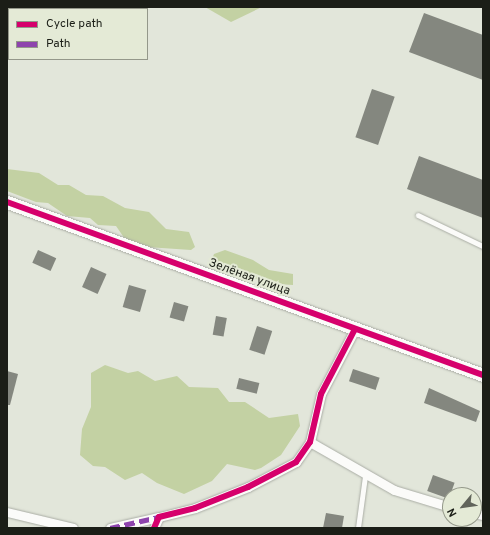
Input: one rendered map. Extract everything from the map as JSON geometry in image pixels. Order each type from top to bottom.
[{"type":"street","name":"Зелёная улица","points":[[7,202],[483,375]]},
{"type":"street","points":[[110,528],[195,508],[248,487],[296,462],[310,442],[321,394],[355,329]]},
{"type":"street","points":[[310,442],[365,476],[394,490],[442,505]]},
{"type":"street","points":[[7,512],[73,528]]},
{"type":"street","points":[[154,528],[159,517]]},
{"type":"lane","points":[[418,215],[483,246]]},
{"type":"lane","points":[[358,528],[365,476]]},
{"type":"green space","points":[[205,7],[262,7],[231,22]]},
{"type":"green space","points":[[7,169],[39,173],[58,185],[69,185],[86,195],[103,196],[125,208],[149,212],[166,229],[189,232],[195,247],[191,250],[147,247],[125,239],[116,226],[98,225],[90,218],[67,216],[48,203],[36,202],[7,191]]},
{"type":"green space","points":[[225,250],[253,260],[269,270],[293,274],[293,285],[276,284],[241,275],[226,265],[216,264],[212,259],[214,254]]},
{"type":"green space","points":[[105,365],[128,373],[138,371],[155,381],[177,376],[189,387],[218,388],[229,402],[245,402],[269,418],[298,414],[300,426],[281,455],[261,468],[255,470],[227,464],[212,481],[184,494],[157,483],[142,473],[125,480],[105,467],[93,466],[80,455],[82,429],[91,407],[91,373]]},
{"type":"building","points":[[424,13],[483,35],[483,80],[409,52]]},
{"type":"building","points":[[372,89],[395,97],[378,145],[355,137]]},
{"type":"building","points":[[419,156],[483,180],[483,218],[407,189]]},
{"type":"building","points":[[38,250],[56,258],[51,271],[32,263]]},
{"type":"building","points":[[91,267],[107,274],[98,294],[82,287]]},
{"type":"building","points":[[129,285],[146,290],[140,312],[123,307]]},
{"type":"building","points":[[174,302],[188,306],[184,322],[170,317]]},
{"type":"building","points":[[216,316],[227,318],[224,337],[213,335]]},
{"type":"building","points":[[257,326],[272,331],[264,355],[249,350]]},
{"type":"building","points":[[353,369],[380,378],[376,390],[349,381]]},
{"type":"building","points":[[7,371],[18,374],[10,405],[7,405]]},
{"type":"building","points":[[239,378],[259,383],[257,394],[236,389]]},
{"type":"building","points":[[429,388],[480,411],[476,422],[424,403]]},
{"type":"building","points":[[433,475],[455,483],[453,487],[442,487],[442,496],[427,491]]},
{"type":"building","points":[[326,513],[344,516],[342,528],[323,528]]},
{"type":"marked path","points":[[110,528],[159,517]]},
{"type":"cycle path","points":[[7,202],[483,375]]},
{"type":"cycle path","points":[[154,528],[159,517],[195,508],[248,487],[296,462],[310,442],[321,394],[355,329]]}]
